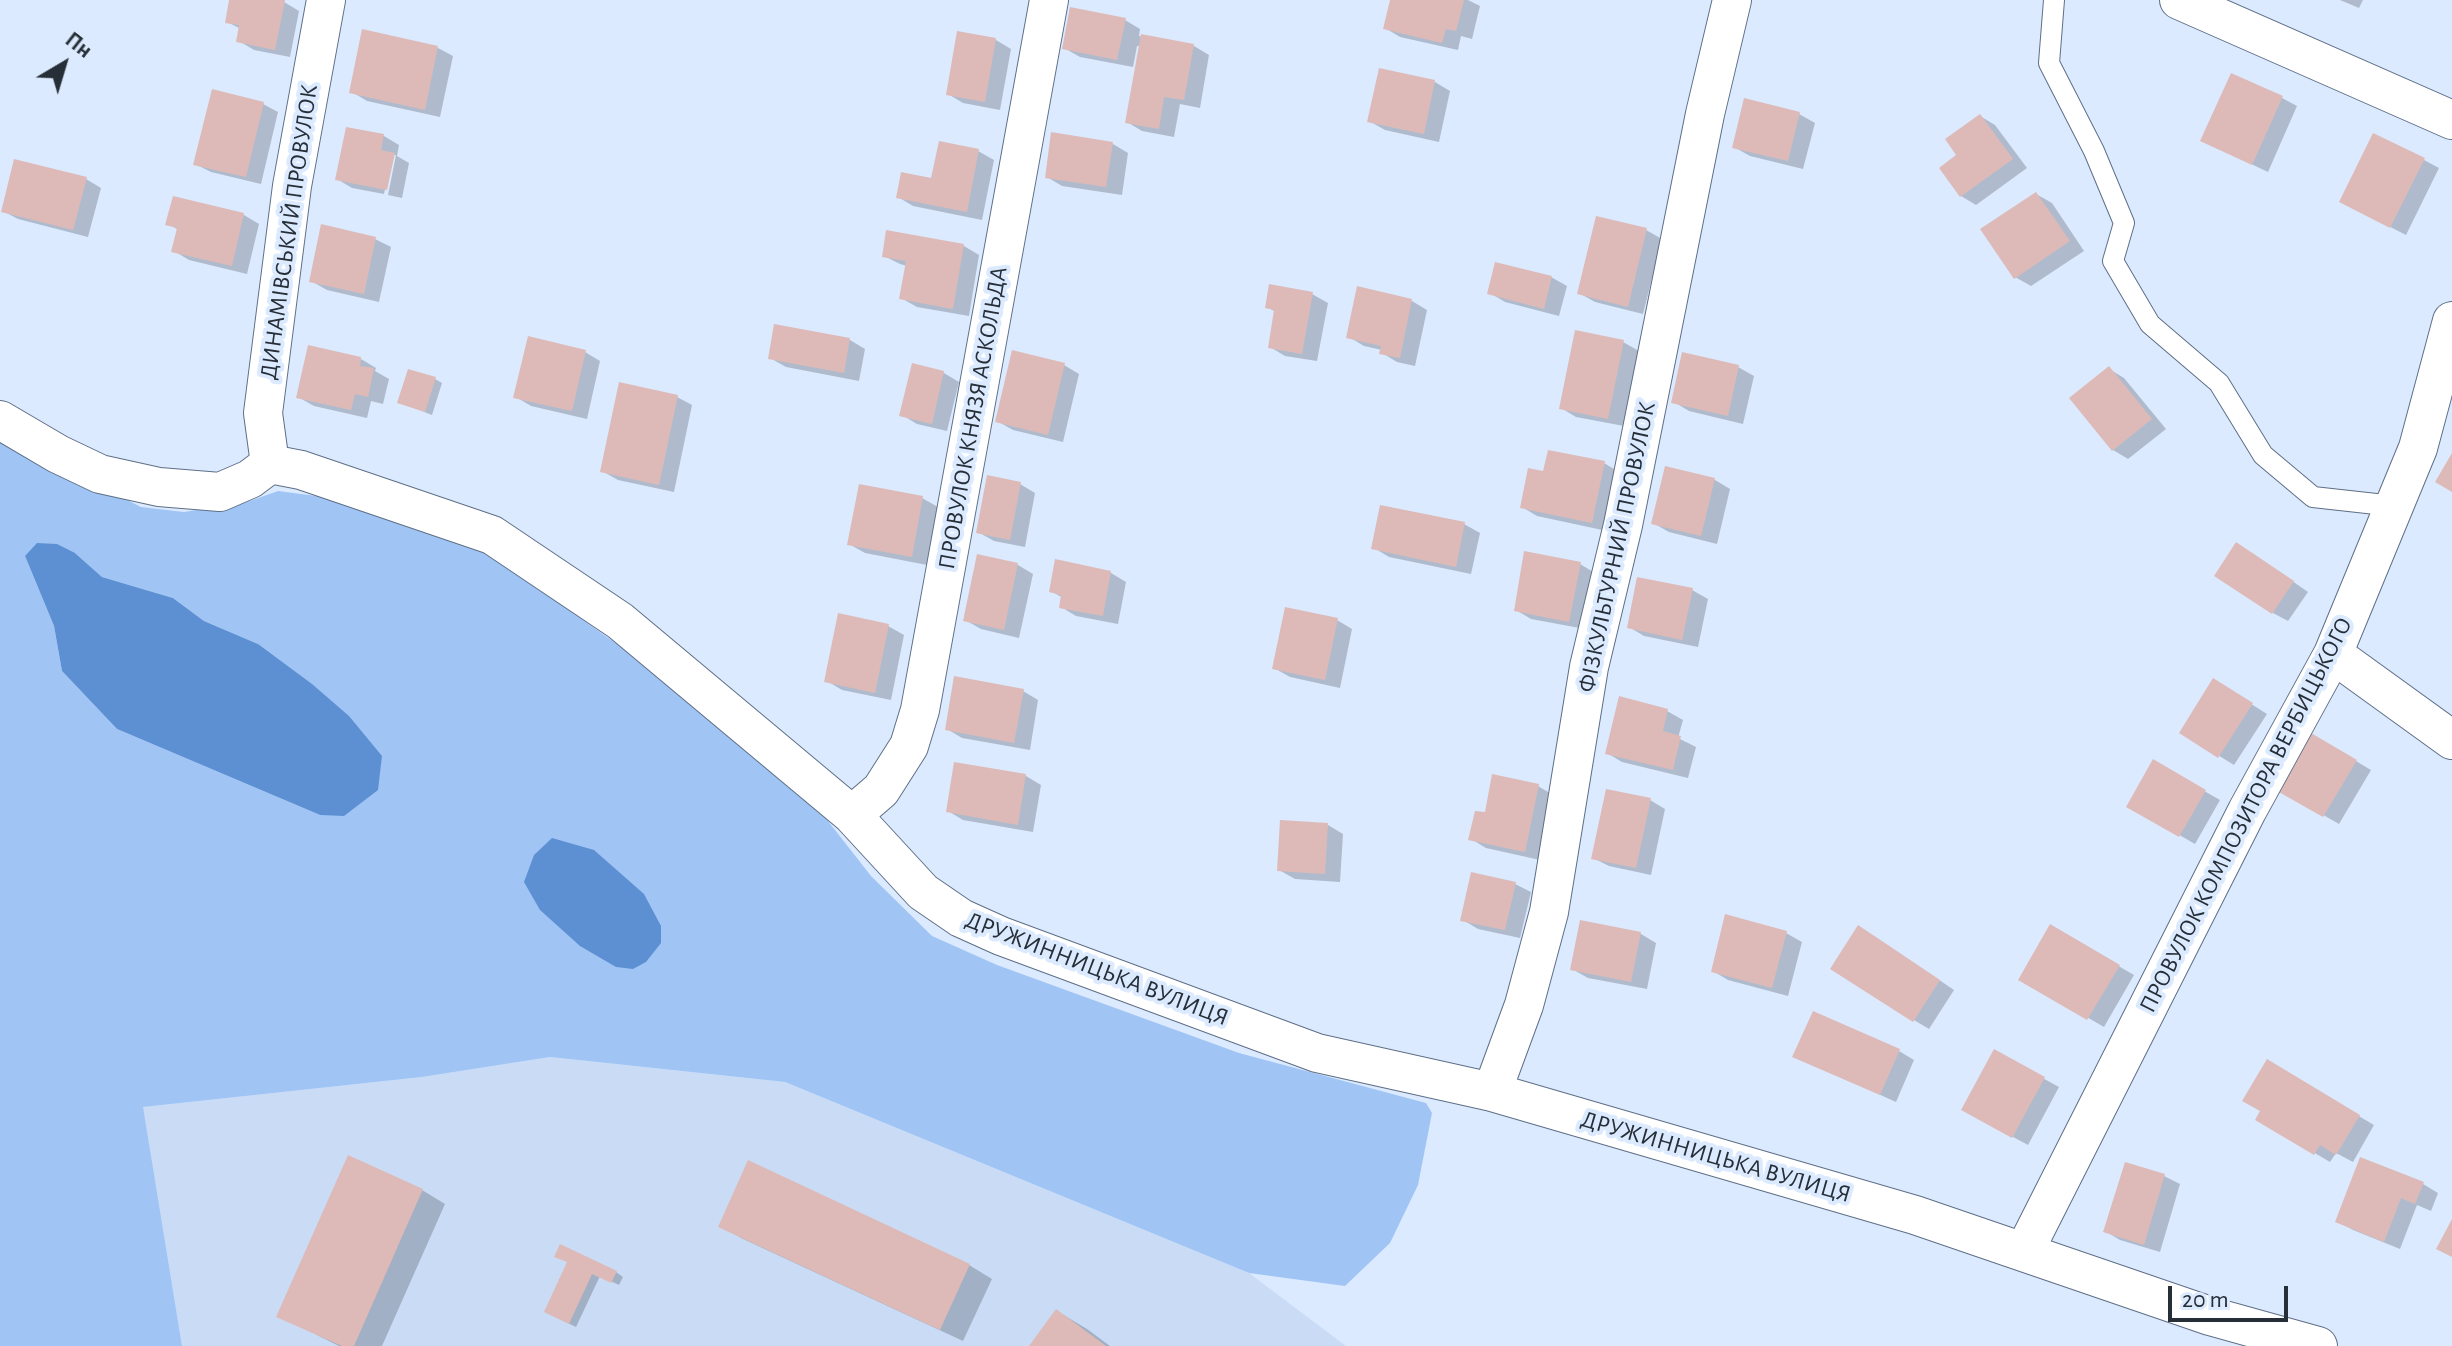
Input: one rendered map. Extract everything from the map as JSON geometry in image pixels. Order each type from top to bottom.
[{"type":"street","name":"ДИНАМІВСЬКИЙ ПРОВУЛОК","points":[[270,464],[263,413],[292,186],[326,0]]},
{"type":"street","name":"ПРОВУЛОК КНЯЗЯ АСКОЛЬДА","points":[[852,815],[881,790],[909,746],[920,710],[1049,0]]},
{"type":"street","name":"ФІЗКУЛЬТУРНИЙ ПРОВУЛОК","points":[[1492,1092],[1524,1005],[1549,912],[1589,667],[1623,525],[1705,114],[1732,0]]},
{"type":"street","points":[[2179,0],[2452,120]]},
{"type":"street","name":"ПРОВУЛОК КОМПОЗИТОРА ВЕРБИЦЬКОГО","points":[[2024,1252],[2247,811],[2333,654],[2418,448],[2452,321]]},
{"type":"street","points":[[0,420],[100,474],[159,487],[220,492],[250,479],[270,464]]},
{"type":"street","name":"ДРУЖИННИЦЬКА ВУЛИЦЯ","points":[[270,464],[301,470],[492,535],[620,621],[852,815],[923,892],[961,918],[1001,936],[1317,1053],[1492,1092],[1915,1215],[2210,1316],[2318,1346]]},
{"type":"street","points":[[2333,654],[2452,740]]},
{"type":"lane","points":[[2054,0],[2049,63],[2094,151],[2124,223],[2113,261],[2150,324],[2219,383],[2263,455],[2313,497],[2394,506]]},
{"type":"shaded area","points":[[0,436],[141,507],[184,512],[247,502],[278,491],[332,498],[490,554],[659,674],[817,807],[871,876],[932,936],[997,965],[1239,1053],[1426,1103],[1432,1113],[1418,1185],[1390,1243],[1345,1286],[1249,1273],[785,1082],[550,1057],[422,1077],[143,1107],[182,1346],[0,1346]],"holes":[[[75,553],[102,577],[173,598],[204,621],[258,644],[320,815],[117,729],[62,671],[54,626],[25,556]]]},
{"type":"shaded area","points":[[37,543],[57,544],[75,553],[102,577],[173,598],[204,621],[258,644],[349,716],[382,756],[378,790],[344,816],[320,815],[117,729],[62,671],[54,626],[25,556]]},
{"type":"shaded area","points":[[552,838],[594,850],[644,894],[661,926],[661,943],[646,962],[633,969],[616,967],[580,946],[540,910],[524,882],[534,855]]},
{"type":"shaded area","points":[[550,1057],[785,1082],[1249,1273],[1346,1346],[182,1346],[142,1107],[422,1077]]},
{"type":"building","points":[[229,0],[285,0],[275,50],[236,42],[239,25],[225,23]]},
{"type":"building","points":[[1390,0],[1464,0],[1456,31],[1446,29],[1442,43],[1383,29]]},
{"type":"building","points":[[1070,7],[1126,18],[1117,60],[1062,49]]},
{"type":"building","points":[[362,29],[438,46],[425,110],[349,93]]},
{"type":"building","points":[[957,31],[996,38],[985,102],[946,95]]},
{"type":"building","points":[[1141,34],[1194,44],[1184,100],[1164,97],[1159,129],[1125,123]]},
{"type":"building","points":[[1379,68],[1435,80],[1424,134],[1367,122]]},
{"type":"building","points":[[2231,73],[2283,96],[2252,165],[2200,141]]},
{"type":"building","points":[[212,89],[264,102],[246,177],[193,165]]},
{"type":"building","points":[[1744,98],[1800,112],[1788,161],[1732,148]]},
{"type":"building","points":[[1980,114],[2013,159],[1960,197],[1939,168],[1956,155],[1945,139]]},
{"type":"building","points":[[346,127],[384,134],[381,150],[395,153],[387,190],[335,180]]},
{"type":"building","points":[[1051,132],[1113,142],[1106,187],[1045,178]]},
{"type":"building","points":[[2373,133],[2425,158],[2390,228],[2339,202]]},
{"type":"building","points":[[939,141],[979,149],[967,212],[896,198],[901,172],[931,178]]},
{"type":"building","points":[[14,159],[87,177],[73,230],[1,212]]},
{"type":"building","points":[[2036,192],[2070,241],[2014,279],[1980,229]]},
{"type":"building","points":[[173,196],[244,213],[232,266],[171,252],[177,228],[165,225]]},
{"type":"building","points":[[1596,216],[1647,228],[1628,307],[1577,294]]},
{"type":"building","points":[[321,224],[376,237],[364,294],[309,282]]},
{"type":"building","points":[[886,230],[964,244],[953,309],[899,299],[906,261],[882,257]]},
{"type":"building","points":[[1495,262],[1552,276],[1544,309],[1487,294]]},
{"type":"building","points":[[1269,284],[1313,292],[1302,354],[1268,348],[1274,310],[1265,308]]},
{"type":"building","points":[[1357,286],[1412,299],[1400,358],[1379,354],[1381,346],[1346,338]]},
{"type":"building","points":[[774,324],[850,338],[844,373],[768,359]]},
{"type":"building","points":[[1575,330],[1624,340],[1608,419],[1559,409]]},
{"type":"building","points":[[528,336],[586,350],[572,411],[513,398]]},
{"type":"building","points":[[308,345],[361,357],[360,366],[374,368],[368,397],[355,394],[351,410],[296,398]]},
{"type":"building","points":[[1012,350],[1065,363],[1048,435],[995,422]]},
{"type":"building","points":[[1682,352],[1739,365],[1728,416],[1671,403]]},
{"type":"building","points":[[912,363],[944,371],[932,424],[899,416]]},
{"type":"building","points":[[2109,366],[2152,419],[2112,451],[2069,398]]},
{"type":"building","points":[[408,369],[436,377],[425,412],[397,403]]},
{"type":"building","points":[[619,382],[678,395],[659,485],[600,472]]},
{"type":"building","points":[[1548,450],[1605,461],[1592,523],[1520,508],[1528,468],[1543,471]]},
{"type":"building","points":[[2452,453],[2452,492],[2435,482]]},
{"type":"building","points":[[1665,466],[1715,478],[1701,536],[1651,524]]},
{"type":"building","points":[[987,475],[1021,482],[1010,540],[976,533]]},
{"type":"building","points":[[859,484],[923,496],[912,557],[847,545]]},
{"type":"building","points":[[1380,505],[1465,522],[1456,567],[1371,549]]},
{"type":"building","points":[[2236,542],[2294,581],[2272,614],[2214,576]]},
{"type":"building","points":[[1524,551],[1581,562],[1569,622],[1514,611]]},
{"type":"building","points":[[977,554],[1018,563],[1004,630],[963,621]]},
{"type":"building","points":[[1055,559],[1111,571],[1103,616],[1059,608],[1061,595],[1049,592]]},
{"type":"building","points":[[1637,577],[1693,588],[1682,640],[1627,628]]},
{"type":"building","points":[[1285,607],[1338,618],[1325,680],[1272,669]]},
{"type":"building","points":[[838,613],[889,624],[875,693],[824,682]]},
{"type":"building","points":[[954,676],[1024,689],[1014,743],[945,730]]},
{"type":"building","points":[[2213,678],[2253,703],[2218,758],[2179,733]]},
{"type":"building","points":[[1619,696],[1668,709],[1663,731],[1681,736],[1673,770],[1605,754]]},
{"type":"building","points":[[2311,733],[2357,760],[2323,817],[2277,791]]},
{"type":"building","points":[[2153,759],[2206,790],[2179,837],[2126,807]]},
{"type":"building","points":[[954,762],[1026,774],[1018,825],[946,812]]},
{"type":"building","points":[[1492,774],[1539,784],[1525,852],[1468,840],[1475,811],[1485,812]]},
{"type":"building","points":[[1606,789],[1651,798],[1636,868],[1591,859]]},
{"type":"building","points":[[1280,820],[1328,823],[1325,874],[1277,871]]},
{"type":"building","points":[[1471,872],[1516,882],[1505,930],[1460,921]]},
{"type":"building","points":[[1725,914],[1787,931],[1772,988],[1711,972]]},
{"type":"building","points":[[1580,920],[1641,932],[1631,982],[1570,970]]},
{"type":"building","points":[[2050,924],[2120,965],[2087,1020],[2018,980]]},
{"type":"building","points":[[1858,925],[1940,980],[1913,1022],[1830,969]]},
{"type":"building","points":[[1813,1011],[1900,1049],[1880,1095],[1792,1057]]},
{"type":"building","points":[[1994,1049],[2045,1077],[2012,1138],[1961,1110]]},
{"type":"building","points":[[2267,1059],[2360,1115],[2336,1155],[2320,1145],[2314,1155],[2255,1120],[2260,1111],[2242,1101]]},
{"type":"building","points":[[348,1155],[423,1189],[354,1346],[342,1346],[276,1317]]},
{"type":"building","points":[[2360,1157],[2424,1182],[2415,1204],[2401,1198],[2384,1242],[2335,1222]]},
{"type":"building","points":[[748,1160],[970,1264],[940,1330],[718,1227]]},
{"type":"building","points":[[2125,1162],[2165,1174],[2144,1245],[2103,1232]]},
{"type":"building","points":[[2452,1219],[2452,1257],[2436,1249]]},
{"type":"building","points":[[560,1244],[617,1271],[611,1283],[592,1274],[569,1324],[544,1312],[567,1262],[554,1257]]},
{"type":"building","points":[[1056,1309],[1106,1346],[1029,1346]]}]
